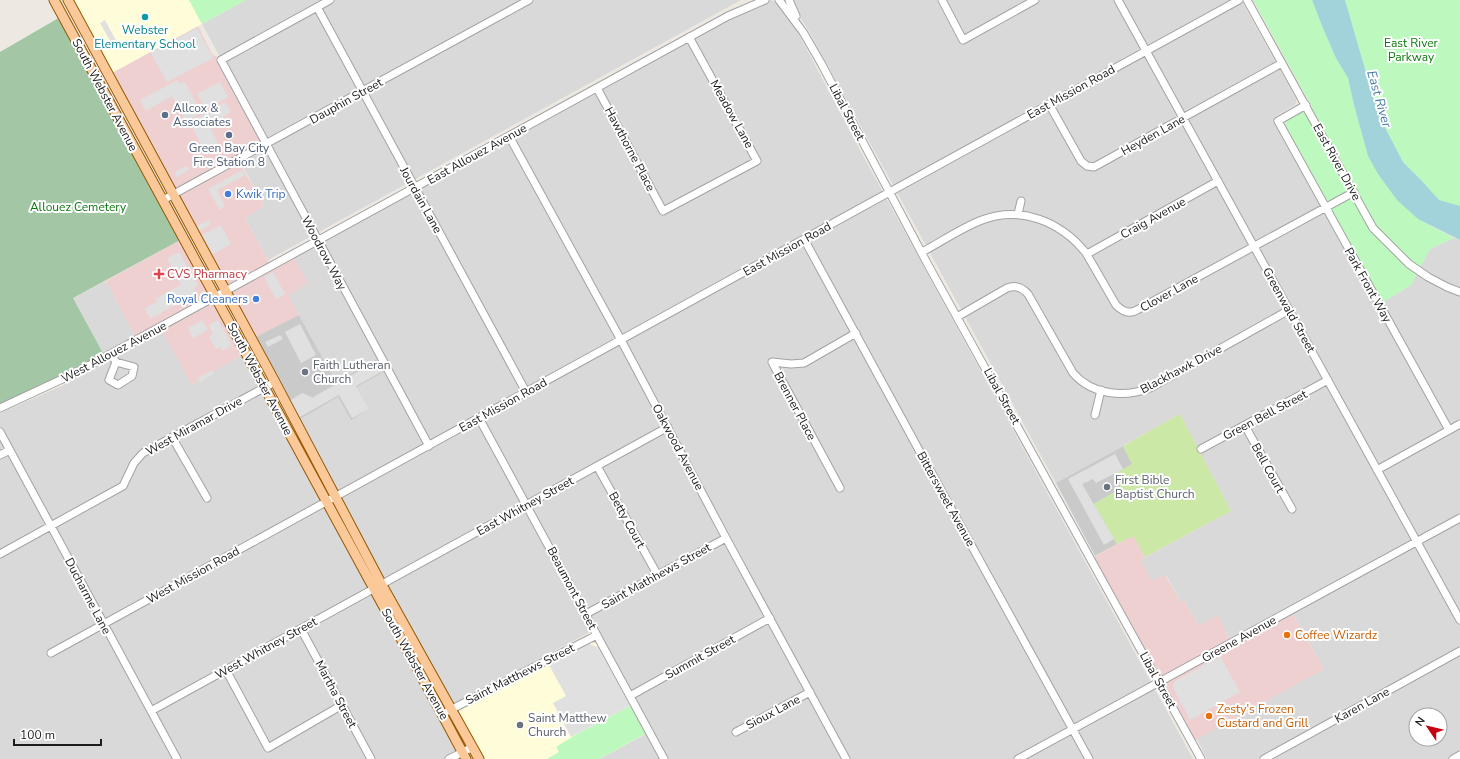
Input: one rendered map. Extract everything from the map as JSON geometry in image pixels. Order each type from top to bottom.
[{"type":"main road","name":"South Webster Avenue","points":[[54,0],[124,132],[216,297],[326,502],[452,709],[479,759]]},
{"type":"main road","name":"South Webster Avenue","points":[[68,0],[275,382],[335,497],[378,587],[464,755]]},
{"type":"street","points":[[317,7],[330,0]]},
{"type":"street","name":"Dauphin Street","points":[[163,200],[529,0]]},
{"type":"street","name":"East Allouez Avenue","points":[[728,16],[750,0]]},
{"type":"street","name":"East Allouez Avenue","points":[[226,291],[728,16],[765,0]]},
{"type":"street","name":"Libal Street","points":[[779,0],[803,32]]},
{"type":"street","name":"Libal Street","points":[[789,0],[803,32],[957,317],[1201,759]]},
{"type":"street","points":[[942,0],[963,40],[1035,0]]},
{"type":"street","name":"Greenwald Street","points":[[1118,0],[1460,620]]},
{"type":"street","name":"East Mission Road","points":[[335,497],[1239,0]]},
{"type":"street","name":"East River Drive","points":[[1247,0],[1373,228],[1409,264],[1428,277],[1460,292]]},
{"type":"street","name":"Woodrow Way","points":[[317,7],[221,60],[428,446]]},
{"type":"street","name":"Jourdain Lane","points":[[317,7],[526,392]]},
{"type":"street","name":"Meadow Lane","points":[[662,211],[757,161],[690,37]]},
{"type":"street","name":"Heyden Lane","points":[[1049,104],[1079,158],[1084,164],[1090,167],[1098,166],[1282,63]]},
{"type":"street","name":"Hawthorne Place","points":[[597,88],[662,211]]},
{"type":"street","name":"Park Front Way","points":[[1306,105],[1278,121],[1449,430]]},
{"type":"street","name":"Oakwood Avenue","points":[[509,136],[621,340],[846,759]]},
{"type":"street","name":"Craig Avenue","points":[[1087,254],[1218,181]]},
{"type":"street","name":"Clover Lane","points":[[922,252],[982,220],[998,216],[1018,214],[1042,220],[1059,228],[1074,239],[1087,254],[1116,305],[1123,311],[1130,313],[1354,192]]},
{"type":"street","points":[[1018,214],[1021,201]]},
{"type":"street","name":"Bittersweet Avenue","points":[[804,239],[1089,759]]},
{"type":"street","name":"Blackhawk Drive","points":[[957,317],[1007,288],[1015,286],[1023,289],[1028,294],[1073,373],[1086,384],[1101,390],[1127,394],[1140,392],[1150,388],[1289,310]]},
{"type":"street","name":"West Allouez Avenue","points":[[0,408],[71,375],[226,291]]},
{"type":"street","name":"Brenner Place","points":[[840,488],[772,362],[791,364],[804,363],[856,333]]},
{"type":"street","points":[[111,354],[116,362]]},
{"type":"street","name":"Green Bell Street","points":[[1201,449],[1328,380]]},
{"type":"street","name":"West Miramar Drive","points":[[0,554],[123,486],[139,456],[275,382]]},
{"type":"street","points":[[1095,415],[1101,390]]},
{"type":"street","name":"Beaumont Street","points":[[479,418],[664,759]]},
{"type":"street","points":[[1377,470],[1460,424]]},
{"type":"street","name":"Bell Court","points":[[1245,426],[1292,509]]},
{"type":"street","name":"East Whitney Street","points":[[378,587],[668,427]]},
{"type":"street","name":"Ducharme Lane","points":[[0,432],[177,759]]},
{"type":"street","points":[[172,437],[207,498]]},
{"type":"street","points":[[0,455],[10,450]]},
{"type":"street","name":"Betty Court","points":[[597,466],[657,574]]},
{"type":"street","name":"West Mission Road","points":[[51,653],[335,497]]},
{"type":"street","name":"Greene Avenue","points":[[1018,759],[1160,683],[1460,518]]},
{"type":"street","name":"Saint Mathhews Street","points":[[586,614],[657,574],[726,538]]},
{"type":"street","name":"West Whitney Street","points":[[151,711],[378,587]]},
{"type":"street","name":"Summit Street","points":[[630,696],[770,618]]},
{"type":"street","name":"Martha Street","points":[[301,629],[370,759]]},
{"type":"street","name":"Saint Matthews Street","points":[[442,714],[597,635]]},
{"type":"street","name":"Karen Lane","points":[[1264,759],[1460,651]]},
{"type":"street","points":[[226,670],[268,748],[342,705]]},
{"type":"street","name":"Sioux Lane","points":[[736,732],[810,692]]},
{"type":"street","points":[[449,759],[464,755],[473,747]]},
{"type":"street","points":[[1453,759],[1460,755]]},
{"type":"shaded area","points":[[71,0],[189,0],[202,24],[110,74]]},
{"type":"shaded area","points":[[246,0],[741,0],[268,260],[245,218],[264,206],[240,161],[268,145],[202,24]]},
{"type":"shaded area","points":[[766,0],[772,0],[779,5],[794,25],[856,143],[1193,759],[599,759],[653,730],[597,628],[464,699],[454,703],[449,698],[299,420],[338,397],[351,419],[369,409],[357,387],[390,369],[383,356],[336,382],[288,295],[294,257]]},
{"type":"shaded area","points":[[792,0],[1241,0],[1296,99],[1296,104],[1276,116],[1274,122],[1275,125],[1376,306],[1411,285],[1430,249],[1454,238],[1460,240],[1460,759],[1207,759],[1197,739],[1324,669],[1289,607],[1230,640],[1218,616],[1199,626],[1184,601],[1181,602],[1166,575],[1152,581],[1140,560],[1231,511],[1180,414],[1056,483],[807,28],[795,10]]},
{"type":"shaded area","points":[[105,20],[120,48],[116,51],[100,23]]},
{"type":"shaded area","points":[[198,26],[212,54],[221,60],[266,145],[238,160],[264,206],[245,218],[271,266],[294,257],[308,283],[288,295],[299,315],[252,340],[108,75]]},
{"type":"shaded area","points":[[197,28],[213,58],[167,82],[151,53]]},
{"type":"shaded area","points":[[178,80],[180,84],[185,82],[201,113],[186,121],[172,96],[146,111],[140,100]]},
{"type":"shaded area","points":[[220,82],[228,97],[206,109],[197,94]]},
{"type":"shaded area","points":[[225,102],[231,112],[209,126],[220,147],[206,155],[190,122]]},
{"type":"shaded area","points":[[186,166],[190,169],[177,177],[175,172]]},
{"type":"shaded area","points":[[242,170],[245,175],[217,190],[225,206],[220,210],[208,189]]},
{"type":"shaded area","points":[[209,220],[211,224],[199,231],[197,226]]},
{"type":"shaded area","points":[[221,225],[231,244],[213,254],[202,235]]},
{"type":"shaded area","points":[[184,238],[243,354],[192,385],[160,328],[137,340],[106,281]]},
{"type":"shaded area","points":[[179,252],[198,285],[194,288],[197,293],[150,319],[145,308],[157,302],[155,299],[181,285],[167,258]]},
{"type":"shaded area","points":[[273,272],[285,294],[276,299],[264,277]]},
{"type":"shaded area","points":[[106,281],[136,338],[104,356],[73,298]]},
{"type":"shaded area","points":[[299,315],[336,382],[377,359],[384,372],[357,387],[369,409],[351,420],[338,397],[299,420],[254,338]]},
{"type":"shaded area","points":[[202,320],[208,330],[193,338],[188,328]]},
{"type":"shaded area","points":[[218,320],[232,345],[222,351],[220,347],[216,349],[209,337],[213,334],[209,325]]},
{"type":"shaded area","points":[[300,324],[316,355],[301,363],[285,332]]},
{"type":"shaded area","points":[[162,331],[192,384],[243,354],[463,759],[0,759],[0,413],[64,385]]},
{"type":"shaded area","points":[[280,335],[283,339],[268,347],[265,342]]},
{"type":"shaded area","points":[[377,361],[383,371],[356,386],[369,409],[352,418],[339,395],[298,418],[289,401],[302,393],[314,398],[315,396]]},
{"type":"shaded area","points":[[212,370],[214,373],[200,382],[198,378]]},
{"type":"shaded area","points":[[1123,446],[1133,464],[1114,474],[1122,488],[1094,504],[1117,544],[1095,556],[1056,483]]},
{"type":"shaded area","points":[[1115,454],[1123,469],[1096,483],[1093,479],[1082,484],[1114,539],[1104,545],[1068,479]]},
{"type":"shaded area","points":[[1133,535],[1145,557],[1140,560],[1152,581],[1165,575],[1181,602],[1184,601],[1199,626],[1218,615],[1231,643],[1291,611],[1324,669],[1192,742],[1091,559]]},
{"type":"shaded area","points":[[584,644],[598,644],[647,733],[599,759],[482,759],[459,716],[459,711]]},
{"type":"shaded area","points":[[589,644],[598,647],[630,706],[571,737],[553,703],[566,696],[549,665]]},
{"type":"shaded area","points":[[1220,656],[1240,692],[1190,720],[1173,687],[1174,682]]},
{"type":"green space","points":[[189,0],[246,0],[202,24]]},
{"type":"green space","points":[[1253,0],[1312,0],[1336,58],[1348,78],[1368,156],[1418,219],[1454,238],[1430,249],[1411,285],[1383,302],[1285,125],[1286,121],[1312,107]]},
{"type":"green space","name":"East River Parkway","points":[[1345,0],[1460,0],[1460,206],[1439,201],[1403,162],[1378,114]]},
{"type":"green space","name":"Allouez Cemetery","points":[[62,16],[184,238],[73,298],[105,357],[0,408],[0,52]]},
{"type":"green space","points":[[1180,414],[1231,511],[1145,557],[1133,536],[1117,544],[1094,504],[1121,488],[1114,474],[1132,464],[1123,446]]},
{"type":"green space","points":[[630,706],[647,733],[599,759],[547,759],[559,752],[556,747]]},
{"type":"water","points":[[1312,0],[1345,0],[1378,114],[1403,162],[1439,200],[1460,206],[1460,240],[1418,219],[1397,200],[1378,174],[1368,156],[1348,78],[1336,58]]},
{"type":"place","name":"Webster Elementary School","points":[[145,17]]},
{"type":"place","name":"Allcox & Associates","points":[[165,115]]},
{"type":"place","name":"Green Bay City Fire Station 8","points":[[229,135]]},
{"type":"place","name":"Kwik Trip","points":[[228,194]]},
{"type":"place","name":"CVS Pharmacy","points":[[159,274]]},
{"type":"place","name":"Royal Cleaners","points":[[256,299]]},
{"type":"place","name":"Faith Lutheran Church","points":[[305,372]]},
{"type":"place","name":"First Bible Baptist Church","points":[[1107,487]]},
{"type":"place","name":"Coffee Wizardz","points":[[1287,635]]},
{"type":"place","name":"Zesty's Frozen Custard and Grill","points":[[1209,716]]},
{"type":"place","name":"Saint Matthew Church","points":[[520,725]]},
{"type":"water label","name":"East River","points":[[1379,99]]}]
